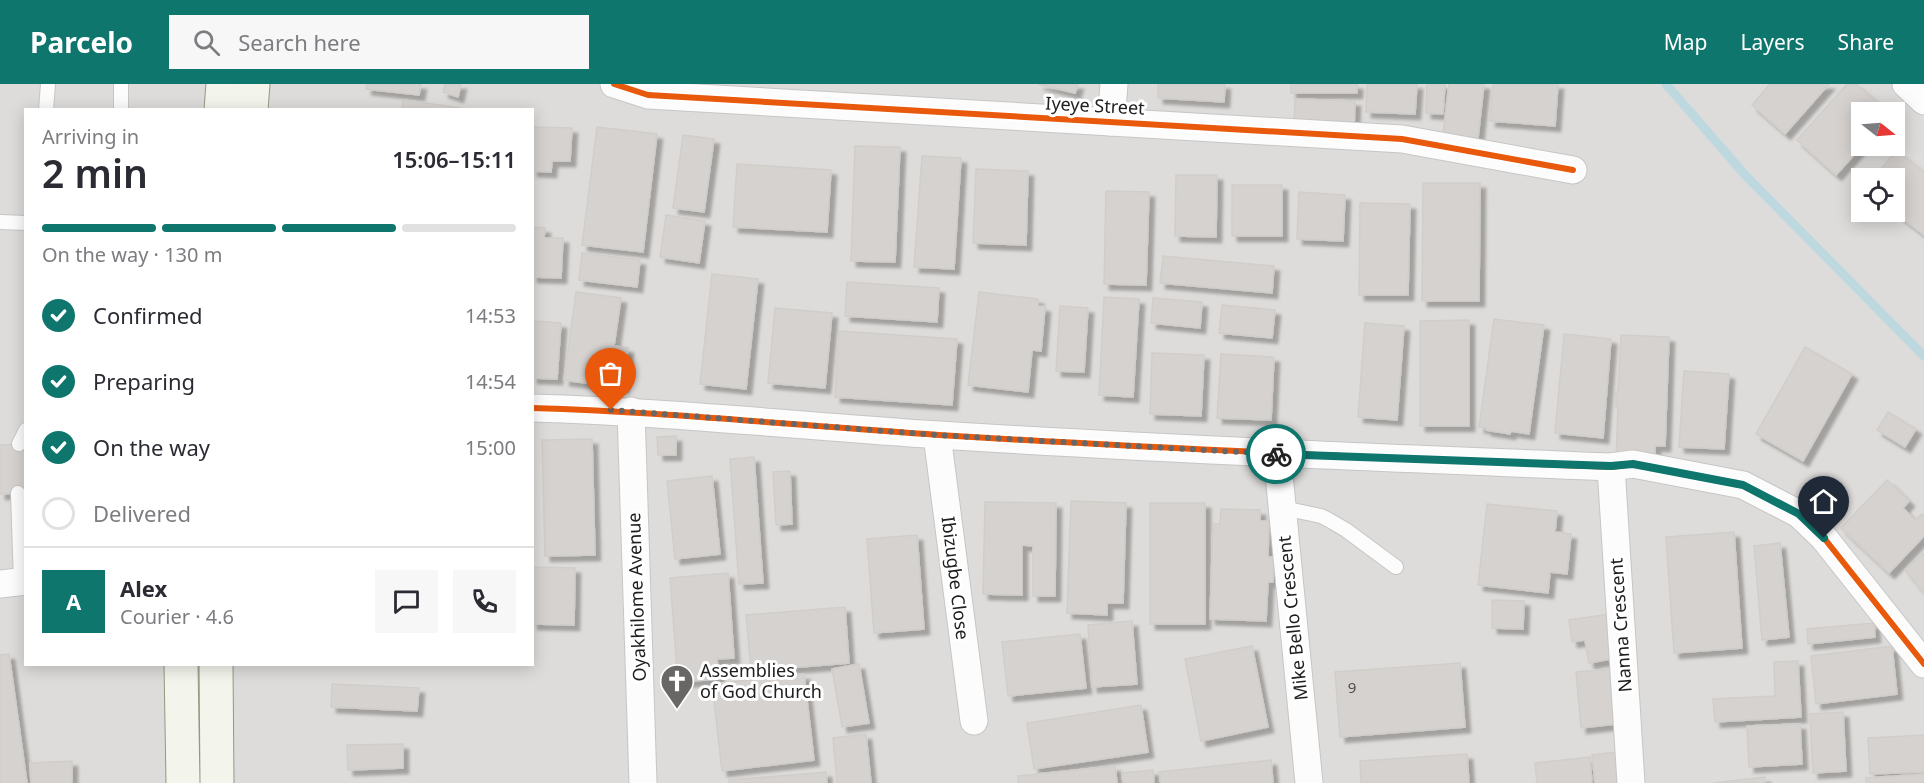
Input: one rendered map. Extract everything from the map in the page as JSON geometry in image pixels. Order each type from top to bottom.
[{"type":"main road","points":[[221,108],[224,84]]},
{"type":"main road","points":[[251,108],[253,84]]},
{"type":"main road","points":[[181,666],[183,783]]},
{"type":"main road","points":[[216,666],[217,783]]},
{"type":"street","name":"Iyeye Street","points":[[614,84],[648,94],[774,92],[1111,122],[1402,139],[1574,170]]},
{"type":"street","points":[[1111,122],[1114,84]]},
{"type":"street","points":[[1906,84],[1924,101]]},
{"type":"street","points":[[534,408],[631,411],[937,435],[1277,454],[1611,466],[1633,464],[1743,485],[1799,514],[1824,538],[1924,664]]},
{"type":"street","name":"Oyakhilome Avenue","points":[[631,411],[643,783]]},
{"type":"street","name":"Ibizugbe Close","points":[[937,435],[974,721]]},
{"type":"street","name":"Mike Bello Crescent","points":[[1277,454],[1309,783]]},
{"type":"street","name":"Nanna Crescent","points":[[1611,466],[1630,783]]},
{"type":"lane","points":[[46,108],[48,84]]},
{"type":"lane","points":[[121,108],[122,84]]},
{"type":"lane","points":[[0,222],[24,223]]},
{"type":"lane","points":[[19,444],[24,434]]},
{"type":"lane","points":[[15,582],[21,518],[18,494]]},
{"type":"lane","points":[[1283,508],[1321,516],[1329,520],[1396,567]]},
{"type":"shaded area","points":[[0,84],[1924,84],[1924,783],[0,783]]},
{"type":"building","points":[[367,84],[421,84],[419,95],[366,89]]},
{"type":"building","points":[[445,84],[461,84],[458,97],[443,92]]},
{"type":"building","points":[[1038,84],[1078,84],[1075,93]]},
{"type":"building","points":[[1158,84],[1225,84],[1224,102],[1158,98]]},
{"type":"building","points":[[1291,84],[1357,84],[1357,93],[1291,93]]},
{"type":"building","points":[[1367,84],[1417,84],[1415,114],[1366,112]]},
{"type":"building","points":[[1427,84],[1445,84],[1443,114],[1426,113]]},
{"type":"building","points":[[1449,84],[1484,84],[1478,138],[1443,134]]},
{"type":"building","points":[[1493,84],[1558,84],[1555,126],[1490,121]]},
{"type":"building","points":[[1770,84],[1829,84],[1785,134],[1752,105]]},
{"type":"building","points":[[1847,84],[1856,84],[1877,102],[1851,102],[1851,156],[1853,156],[1836,175],[1797,140]]},
{"type":"building","points":[[1295,99],[1355,101],[1354,129],[1294,127]]},
{"type":"building","points":[[403,100],[461,108],[402,108]]},
{"type":"building","points":[[534,127],[572,128],[570,161],[552,161],[551,172],[534,171]]},
{"type":"building","points":[[597,127],[657,134],[643,252],[582,245]]},
{"type":"building","points":[[683,135],[714,139],[704,212],[673,208]]},
{"type":"building","points":[[855,146],[900,147],[895,262],[851,261]]},
{"type":"building","points":[[922,156],[961,158],[954,269],[914,267]]},
{"type":"building","points":[[1891,156],[1904,156],[1924,172],[1924,235],[1905,220],[1905,168],[1882,168]]},
{"type":"building","points":[[737,164],[831,170],[827,232],[733,227]]},
{"type":"building","points":[[976,169],[1028,171],[1026,245],[973,243]]},
{"type":"building","points":[[1176,175],[1217,175],[1216,237],[1175,236]]},
{"type":"building","points":[[1423,183],[1480,183],[1479,301],[1422,301]]},
{"type":"building","points":[[1232,185],[1282,185],[1282,236],[1232,236]]},
{"type":"building","points":[[1106,191],[1149,192],[1146,285],[1104,284]]},
{"type":"building","points":[[1299,192],[1345,195],[1343,241],[1297,239]]},
{"type":"building","points":[[1360,203],[1410,204],[1408,295],[1359,295]]},
{"type":"building","points":[[666,215],[705,221],[699,263],[660,257]]},
{"type":"building","points":[[534,227],[545,228],[544,238],[563,238],[561,278],[534,277]]},
{"type":"building","points":[[582,253],[640,260],[637,287],[579,280]]},
{"type":"building","points":[[1163,256],[1274,266],[1272,293],[1160,283]]},
{"type":"building","points":[[712,274],[758,279],[746,389],[700,384]]},
{"type":"building","points":[[847,282],[939,288],[937,322],[845,316]]},
{"type":"building","points":[[576,292],[621,298],[614,346],[628,348],[623,388],[564,380]]},
{"type":"building","points":[[979,292],[1038,299],[1038,306],[1045,307],[1041,351],[1032,350],[1028,392],[968,385]]},
{"type":"building","points":[[1104,297],[1139,299],[1133,397],[1099,395]]},
{"type":"building","points":[[1153,298],[1202,302],[1200,328],[1151,323]]},
{"type":"building","points":[[1222,305],[1275,310],[1272,338],[1219,333]]},
{"type":"building","points":[[1060,306],[1088,308],[1084,372],[1056,371]]},
{"type":"building","points":[[775,308],[832,313],[825,388],[768,383]]},
{"type":"building","points":[[1494,319],[1544,325],[1529,434],[1511,431],[1510,434],[1479,427]]},
{"type":"building","points":[[1469,320],[1469,426],[1420,426],[1420,321]]},
{"type":"building","points":[[534,321],[561,323],[557,379],[534,378]]},
{"type":"building","points":[[1365,323],[1404,326],[1397,420],[1358,417]]},
{"type":"building","points":[[839,331],[957,339],[952,405],[835,397]]},
{"type":"building","points":[[1564,334],[1611,339],[1603,438],[1555,433]]},
{"type":"building","points":[[1621,335],[1669,337],[1665,446],[1655,446],[1655,460],[1616,459],[1618,407],[1616,407],[1616,392],[1618,392]]},
{"type":"building","points":[[1805,347],[1852,374],[1803,461],[1756,434]]},
{"type":"building","points":[[1152,353],[1204,355],[1201,416],[1150,414]]},
{"type":"building","points":[[1221,354],[1274,357],[1271,420],[1217,418]]},
{"type":"building","points":[[1684,371],[1729,374],[1724,449],[1679,447]]},
{"type":"building","points":[[1888,412],[1916,429],[1905,447],[1877,430]]},
{"type":"building","points":[[676,436],[676,455],[658,455],[657,437]]},
{"type":"building","points":[[592,439],[595,555],[545,556],[542,440]]},
{"type":"building","points":[[24,444],[24,493],[0,494],[0,445]]},
{"type":"building","points":[[754,457],[763,583],[739,584],[730,459]]},
{"type":"building","points":[[790,471],[792,524],[776,525],[773,472]]},
{"type":"building","points":[[712,476],[720,554],[675,559],[667,481]]},
{"type":"building","points":[[1887,480],[1909,501],[1903,508],[1915,520],[1922,514],[1924,516],[1924,536],[1889,573],[1841,528]]},
{"type":"building","points":[[1071,501],[1126,503],[1123,603],[1107,603],[1107,615],[1067,613]]},
{"type":"building","points":[[985,502],[1056,503],[1055,596],[1033,596],[1033,546],[1022,545],[1022,595],[983,594]]},
{"type":"building","points":[[1150,503],[1205,503],[1205,624],[1150,624]]},
{"type":"building","points":[[1487,504],[1557,511],[1555,532],[1571,534],[1567,574],[1550,572],[1548,593],[1478,585]]},
{"type":"building","points":[[1221,509],[1260,510],[1260,521],[1269,521],[1268,557],[1274,557],[1273,582],[1268,582],[1266,621],[1210,619],[1213,524],[1220,524]]},
{"type":"building","points":[[1734,532],[1742,648],[1674,653],[1666,537]]},
{"type":"building","points":[[917,535],[924,629],[874,633],[867,539]]},
{"type":"building","points":[[1780,543],[1789,637],[1762,640],[1754,546]]},
{"type":"building","points":[[1924,553],[1924,593],[1905,570]]},
{"type":"building","points":[[534,567],[575,568],[574,625],[534,624]]},
{"type":"building","points":[[728,573],[734,658],[717,659],[719,679],[678,682],[670,578]]},
{"type":"building","points":[[1492,600],[1524,601],[1523,629],[1492,628]]},
{"type":"building","points":[[845,607],[849,663],[751,671],[746,615]]},
{"type":"building","points":[[1609,614],[1616,658],[1589,663],[1585,640],[1572,642],[1569,620]]},
{"type":"building","points":[[1132,621],[1137,684],[1092,687],[1088,625]]},
{"type":"building","points":[[1874,623],[1875,637],[1808,644],[1807,629]]},
{"type":"building","points":[[1080,634],[1086,688],[1008,696],[1002,642]]},
{"type":"building","points":[[1252,646],[1268,727],[1201,741],[1185,659]]},
{"type":"building","points":[[1892,646],[1897,694],[1816,704],[1811,656]]},
{"type":"building","points":[[9,654],[27,783],[0,783],[0,655]]},
{"type":"building","points":[[1798,661],[1801,717],[1715,722],[1713,699],[1775,696],[1774,662]]},
{"type":"building","points":[[1460,663],[1465,727],[1340,737],[1335,672]]},
{"type":"building","points":[[859,664],[869,723],[842,727],[832,669]]},
{"type":"building","points":[[1610,669],[1615,724],[1581,728],[1576,672]]},
{"type":"building","points":[[804,674],[814,760],[722,771],[712,684]]},
{"type":"building","points":[[332,684],[419,688],[417,711],[331,707]]},
{"type":"building","points":[[1141,705],[1148,752],[1034,769],[1027,723]]},
{"type":"building","points":[[1843,712],[1846,771],[1813,773],[1810,714]]},
{"type":"building","points":[[1800,724],[1802,764],[1749,767],[1747,726]]},
{"type":"building","points":[[866,734],[871,783],[837,783],[833,738]]},
{"type":"building","points":[[1924,735],[1924,772],[1870,774],[1868,738]]},
{"type":"building","points":[[403,744],[403,768],[348,770],[347,745]]},
{"type":"building","points":[[1624,751],[1627,783],[1595,783],[1592,755]]},
{"type":"building","points":[[1467,754],[1469,783],[1361,783],[1360,761]]},
{"type":"building","points":[[1590,757],[1592,783],[1537,783],[1535,763]]},
{"type":"building","points":[[1271,760],[1273,783],[1161,783],[1159,772]]},
{"type":"building","points":[[72,761],[72,783],[31,783],[30,763]]},
{"type":"building","points":[[1115,766],[1117,783],[1018,783],[1018,776]]},
{"type":"building","points":[[1153,770],[1154,783],[1123,783],[1122,773]]},
{"type":"building","points":[[826,772],[827,783],[729,783],[729,780]]},
{"type":"building","points":[[1924,774],[1924,783],[1866,783],[1866,778]]},
{"type":"building","points":[[1765,777],[1765,783],[1713,783]]},
{"type":"waterway","points":[[1666,84],[1746,176],[1924,356]]},
{"type":"cycle path","points":[[614,84],[648,95],[1402,139],[1573,170]]},
{"type":"cycle path","points":[[534,408],[1107,445],[1611,467],[1633,464],[1743,485],[1799,514],[1824,538],[1924,664]]},
{"type":"way so far","points":[[611,410],[937,435],[1276,454]]},
{"type":"place","name":"Assemblies of God Church","points":[[677,710]]},
{"type":"route","points":[[1276,454],[1611,466],[1633,464],[1743,485],[1799,514],[1824,538]]}]
